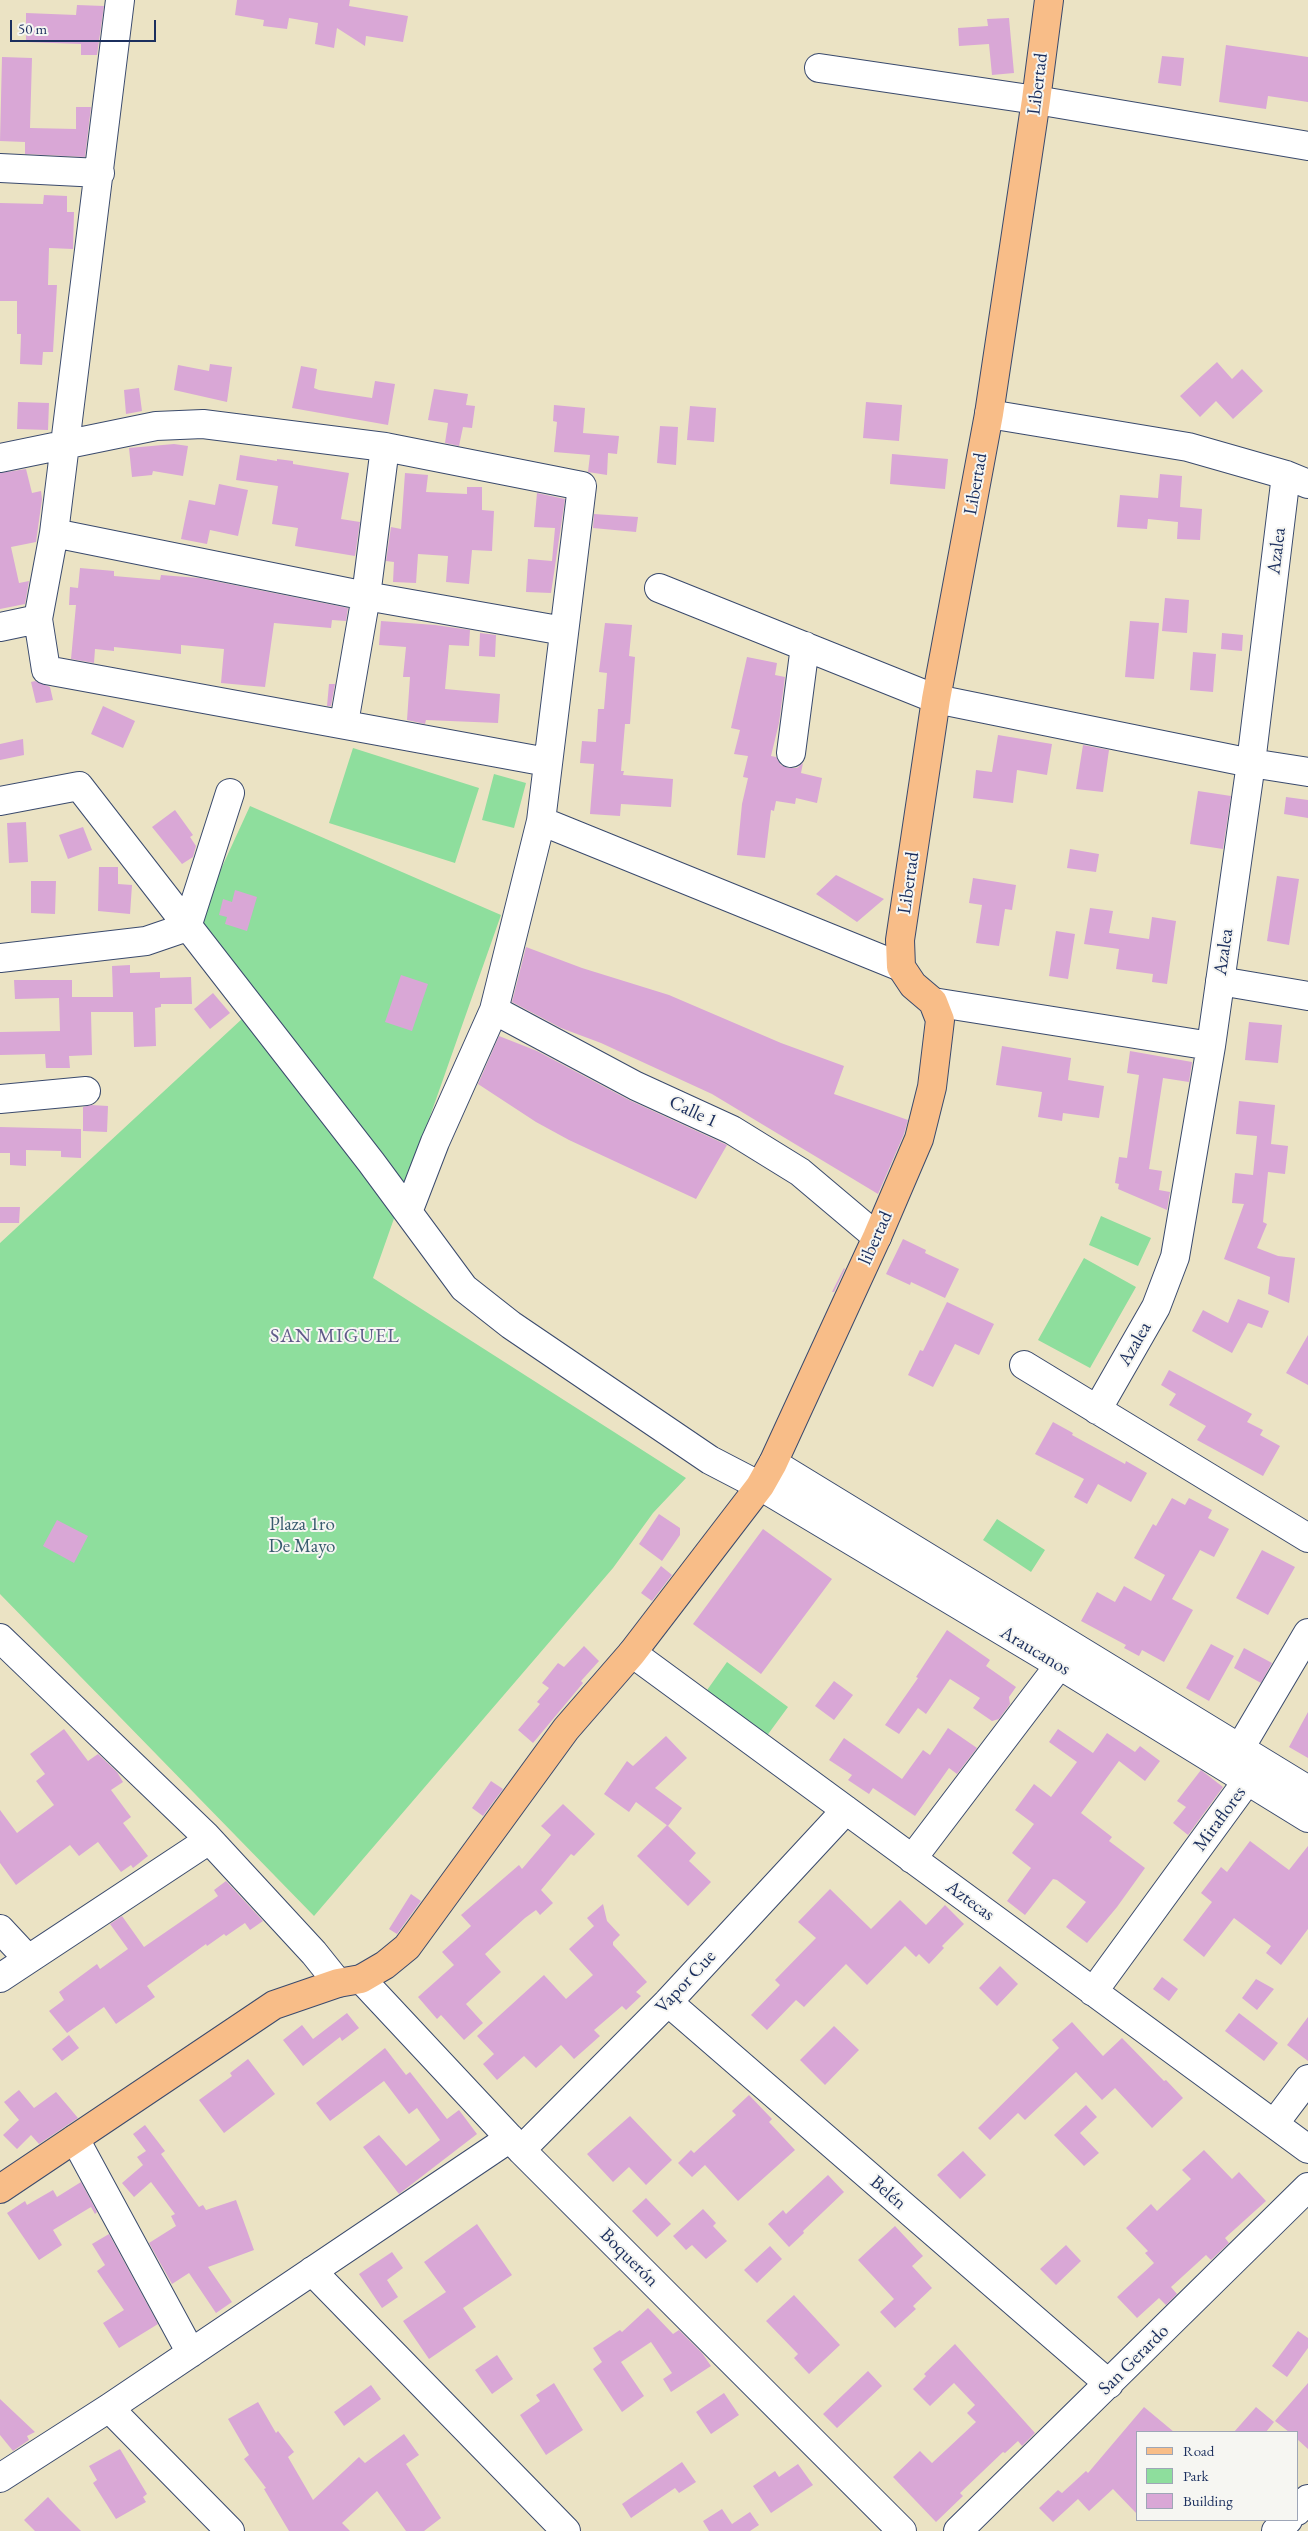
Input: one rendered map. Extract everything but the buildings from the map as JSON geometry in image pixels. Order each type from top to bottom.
[{"type":"main road","name":"Libertad","points":[[901,967],[900,940],[936,699],[989,414],[1036,100],[1048,0]]},
{"type":"main road","points":[[901,967],[912,985],[933,1002]]},
{"type":"main road","name":"libertad","points":[[0,2188],[274,2005],[349,1981],[385,1965],[407,1947],[566,1729],[632,1653],[760,1486],[773,1463],[877,1237],[919,1139],[930,1096],[938,1050],[940,1020],[933,1002]]},
{"type":"street","points":[[120,0],[100,173],[63,446],[54,533],[38,619],[46,670],[344,723],[547,762]]},
{"type":"street","points":[[819,68],[1036,100],[1308,146]]},
{"type":"street","points":[[0,168],[100,173]]},
{"type":"street","points":[[989,414],[1188,447],[1297,480]]},
{"type":"street","points":[[0,458],[156,426],[203,424],[386,447],[582,486],[541,821],[494,1010],[435,1142],[408,1212]]},
{"type":"street","points":[[344,723],[366,596],[386,447]]},
{"type":"street","name":"Azalea","points":[[1097,1410],[1156,1307],[1175,1257],[1211,1046],[1251,763],[1297,480]]},
{"type":"street","points":[[54,533],[366,596],[564,631]]},
{"type":"street","points":[[659,588],[936,699],[1251,763],[1308,772]]},
{"type":"street","points":[[0,626],[38,619]]},
{"type":"street","points":[[791,753],[805,646]]},
{"type":"street","name":"Araucanos","points":[[0,801],[80,786],[408,1212],[464,1288],[511,1325],[710,1460],[1067,1656],[1240,1748],[1308,1790]]},
{"type":"street","points":[[0,958],[146,941],[187,927],[230,793]]},
{"type":"street","points":[[541,821],[901,967]]},
{"type":"street","points":[[1220,981],[1308,996]]},
{"type":"street","points":[[933,1002],[1211,1046]]},
{"type":"street","name":"Calle 1","points":[[494,1010],[636,1086],[732,1130],[800,1172],[877,1237]]},
{"type":"street","points":[[0,1099],[86,1091]]},
{"type":"street","points":[[1024,1366],[1308,1538]]},
{"type":"street","name":"Araucanos","points":[[773,1463],[1067,1656],[1247,1781],[1308,1818]]},
{"type":"street","points":[[1240,1748],[1308,1633]]},
{"type":"street","name":"Boquerón","points":[[0,1638],[209,1840],[314,1953],[349,1981],[515,2144],[902,2531]]},
{"type":"street","name":"Aztecas","points":[[632,1653],[1308,2149]]},
{"type":"street","points":[[912,1859],[1067,1656]]},
{"type":"street","name":"Miraflores","points":[[1093,1992],[1247,1781],[1240,1748]]},
{"type":"street","name":"Vapor Cue","points":[[0,2478],[109,2408],[312,2271],[515,2144],[668,2002],[846,1810]]},
{"type":"street","points":[[0,1978],[209,1840]]},
{"type":"street","points":[[0,1929],[28,1959]]},
{"type":"street","name":"Belén","points":[[668,2002],[1109,2384]]},
{"type":"street","points":[[1274,2124],[1308,2079]]},
{"type":"street","points":[[75,2138],[192,2352]]},
{"type":"street","name":"San Gerardo","points":[[958,2531],[1308,2187]]},
{"type":"street","points":[[312,2271],[566,2531]]},
{"type":"street","points":[[109,2408],[230,2531]]},
{"type":"street","points":[[1298,2509],[1308,2499]]},
{"type":"street","points":[[1276,2531],[1287,2521]]},
{"type":"green space","points":[[353,748],[479,788],[455,863],[329,823]]},
{"type":"green space","points":[[494,774],[526,783],[514,828],[482,820]]},
{"type":"green space","name":"Plaza 1ro De Mayo","points":[[250,806],[501,915],[373,1278],[686,1478],[653,1513],[613,1568],[314,1916],[0,1594],[0,1243],[257,1005],[199,917]]},
{"type":"green space","points":[[1101,1216],[1151,1238],[1138,1266],[1089,1245]]},
{"type":"green space","points":[[1084,1258],[1136,1287],[1090,1368],[1038,1340]]},
{"type":"green space","points":[[997,1519],[1045,1550],[1031,1572],[983,1540]]},
{"type":"green space","points":[[727,1662],[788,1707],[766,1737],[705,1693]]},
{"type":"district","name":"SAN MIGUEL","points":[[335,1337]]}]
